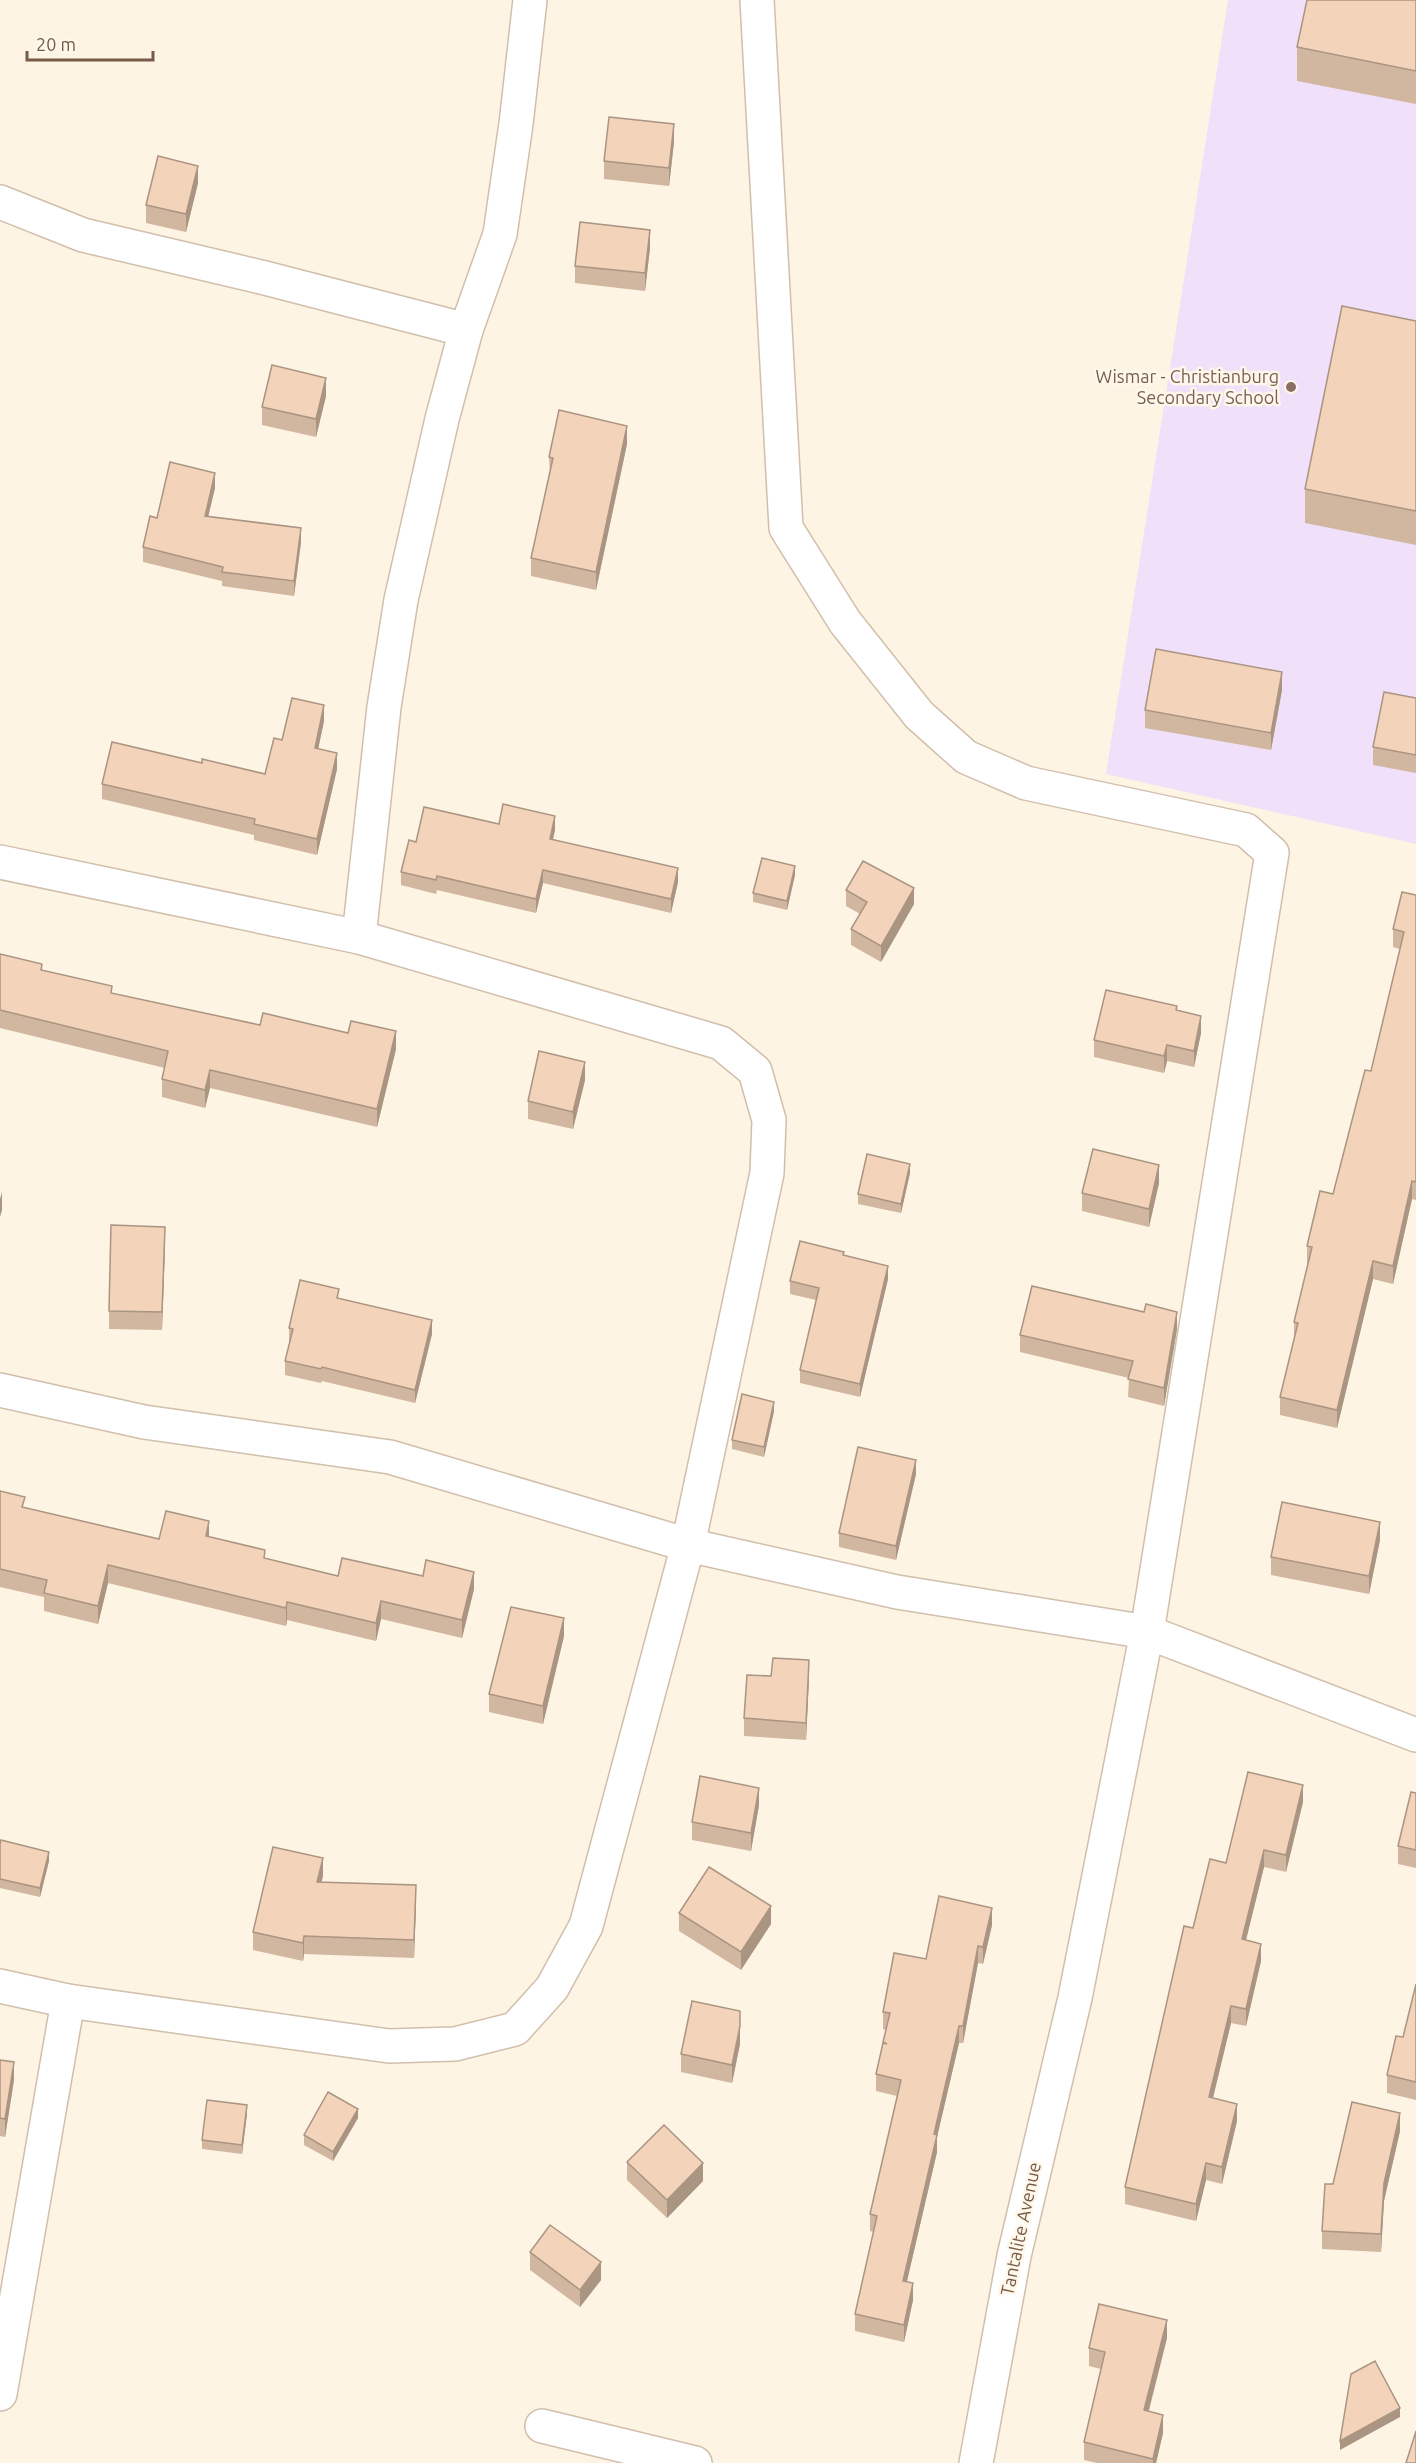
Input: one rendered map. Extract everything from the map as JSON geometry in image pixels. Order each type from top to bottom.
[{"type":"street","points":[[358,937],[384,707],[401,600],[442,419],[466,330],[500,234],[516,124],[530,0]]},
{"type":"street","name":"Tantalite Avenue","points":[[757,0],[786,528],[845,622],[919,716],[966,758],[1026,783],[1246,830],[1272,853],[1147,1632],[1075,1998],[1014,2256],[976,2463]]},
{"type":"street","points":[[0,202],[83,235],[266,278],[466,330]]},
{"type":"street","points":[[0,862],[358,937],[721,1043],[755,1071],[769,1120],[767,1173],[688,1545],[586,1926],[552,1988],[515,2029],[455,2044],[389,2046],[68,2001],[0,1986]]},
{"type":"street","points":[[0,1390],[144,1422],[390,1457],[688,1545],[897,1592],[1147,1632],[1416,1735]]},
{"type":"street","points":[[0,2394],[68,2001]]},
{"type":"street","points":[[542,2426],[695,2463]]},
{"type":"shaded area","name":"Wismar - Christianburg Secondary School","points":[[1228,0],[1416,0],[1416,844],[1106,774]]},
{"type":"building","points":[[1307,0],[1416,0],[1416,71],[1297,47]]},
{"type":"building","points":[[609,117],[674,124],[669,168],[604,161]]},
{"type":"building","points":[[158,156],[198,166],[186,214],[146,205]]},
{"type":"building","points":[[580,222],[650,230],[645,273],[575,266]]},
{"type":"building","points":[[1342,306],[1416,321],[1416,511],[1305,489]]},
{"type":"building","points":[[272,365],[326,378],[316,419],[262,407]]},
{"type":"building","points":[[559,410],[627,426],[596,572],[531,558],[553,458],[549,457]]},
{"type":"building","points":[[170,462],[215,473],[205,516],[301,528],[294,581],[222,572],[223,567],[143,547],[150,516],[157,518]]},
{"type":"building","points":[[1156,649],[1282,672],[1271,733],[1145,710]]},
{"type":"building","points":[[1384,692],[1416,698],[1416,755],[1373,747]]},
{"type":"building","points":[[292,698],[324,705],[315,748],[337,753],[317,839],[254,824],[255,819],[102,784],[112,742],[202,763],[202,759],[265,774],[274,738],[282,740]]},
{"type":"building","points":[[503,804],[555,816],[550,839],[678,868],[671,899],[543,870],[536,899],[437,876],[436,880],[401,872],[409,840],[416,842],[424,807],[499,824]]},
{"type":"building","points":[[762,858],[795,866],[787,901],[753,893]]},
{"type":"building","points":[[863,861],[914,888],[881,946],[851,929],[867,902],[846,890]]},
{"type":"building","points":[[1402,892],[1416,895],[1416,1182],[1412,1181],[1393,1266],[1373,1261],[1337,1410],[1280,1397],[1298,1323],[1294,1322],[1312,1247],[1307,1246],[1320,1191],[1333,1194],[1365,1070],[1371,1071],[1404,932],[1393,929]]},
{"type":"building","points":[[0,954],[42,964],[41,970],[112,986],[111,993],[260,1025],[263,1013],[348,1033],[351,1021],[396,1031],[377,1109],[210,1070],[205,1090],[162,1079],[168,1051],[0,1010]]},
{"type":"building","points":[[1106,990],[1177,1006],[1176,1010],[1201,1016],[1194,1051],[1167,1045],[1164,1056],[1094,1040]]},
{"type":"building","points":[[539,1051],[585,1062],[573,1112],[528,1101]]},
{"type":"building","points":[[1093,1149],[1159,1165],[1149,1209],[1082,1193]]},
{"type":"building","points":[[867,1154],[910,1164],[901,1204],[858,1194]]},
{"type":"building","points":[[111,1225],[165,1227],[162,1312],[109,1311]]},
{"type":"building","points":[[800,1241],[888,1266],[860,1384],[800,1370],[819,1288],[790,1281]]},
{"type":"building","points":[[300,1280],[339,1289],[337,1298],[432,1320],[415,1390],[322,1367],[321,1369],[285,1361],[293,1329],[289,1328]]},
{"type":"building","points":[[1032,1286],[1144,1312],[1146,1304],[1177,1312],[1164,1388],[1128,1379],[1133,1361],[1020,1335]]},
{"type":"building","points":[[742,1394],[774,1402],[764,1447],[732,1440]]},
{"type":"building","points":[[858,1447],[916,1460],[896,1546],[839,1533]]},
{"type":"building","points":[[0,1491],[25,1497],[22,1507],[159,1539],[166,1511],[209,1521],[206,1536],[265,1550],[264,1558],[338,1576],[342,1558],[423,1576],[426,1560],[474,1572],[462,1620],[381,1601],[376,1623],[287,1602],[286,1608],[108,1565],[98,1606],[44,1593],[47,1580],[0,1569]]},
{"type":"building","points":[[1282,1502],[1380,1522],[1369,1576],[1271,1557]]},
{"type":"building","points":[[511,1607],[564,1618],[543,1706],[489,1694]]},
{"type":"building","points":[[773,1658],[809,1660],[806,1723],[744,1718],[747,1675],[771,1676]]},
{"type":"building","points":[[1248,1772],[1303,1785],[1286,1855],[1264,1850],[1242,1939],[1261,1944],[1246,2009],[1231,2006],[1209,2097],[1237,2104],[1222,2167],[1206,2163],[1196,2204],[1125,2187],[1184,1926],[1193,1928],[1210,1859],[1226,1863]]},
{"type":"building","points":[[700,1776],[759,1788],[751,1833],[692,1822]]},
{"type":"building","points":[[1411,1792],[1416,1793],[1416,1850],[1398,1846]]},
{"type":"building","points":[[1,1840],[49,1852],[40,1888],[0,1879]]},
{"type":"building","points":[[273,1847],[323,1858],[317,1882],[416,1885],[414,1940],[304,1936],[303,1943],[253,1932]]},
{"type":"building","points":[[709,1867],[771,1906],[741,1952],[679,1913]]},
{"type":"building","points":[[939,1896],[992,1908],[983,1947],[978,1946],[963,2026],[959,2026],[934,2134],[937,2135],[903,2281],[913,2283],[904,2325],[855,2314],[877,2216],[870,2214],[901,2080],[876,2074],[883,2043],[887,2044],[883,2042],[890,2013],[883,2012],[894,1953],[926,1959]]},
{"type":"building","points":[[1416,1984],[1416,2082],[1387,2075],[1396,2036],[1403,2037]]},
{"type":"building","points":[[692,2001],[740,2011],[740,2026],[732,2065],[681,2054]]},
{"type":"building","points":[[0,2060],[14,2062],[5,2119],[0,2118]]},
{"type":"building","points":[[328,2092],[358,2109],[333,2152],[304,2135]]},
{"type":"building","points":[[207,2100],[247,2105],[242,2145],[202,2140]]},
{"type":"building","points":[[1352,2102],[1400,2113],[1384,2183],[1381,2234],[1322,2231],[1325,2184],[1333,2184]]},
{"type":"building","points":[[664,2125],[703,2163],[667,2200],[627,2162]]},
{"type":"building","points":[[550,2225],[601,2262],[580,2290],[530,2252]]},
{"type":"building","points":[[1099,2304],[1167,2320],[1144,2410],[1163,2415],[1153,2459],[1084,2442],[1105,2352],[1089,2348]]},
{"type":"building","points":[[1375,2361],[1400,2408],[1340,2441],[1351,2374]]},
{"type":"building","points":[[1416,2431],[1416,2463],[1406,2463]]},
{"type":"place","name":"Wismar - Christianburg Secondary School","points":[[1291,387]]}]
